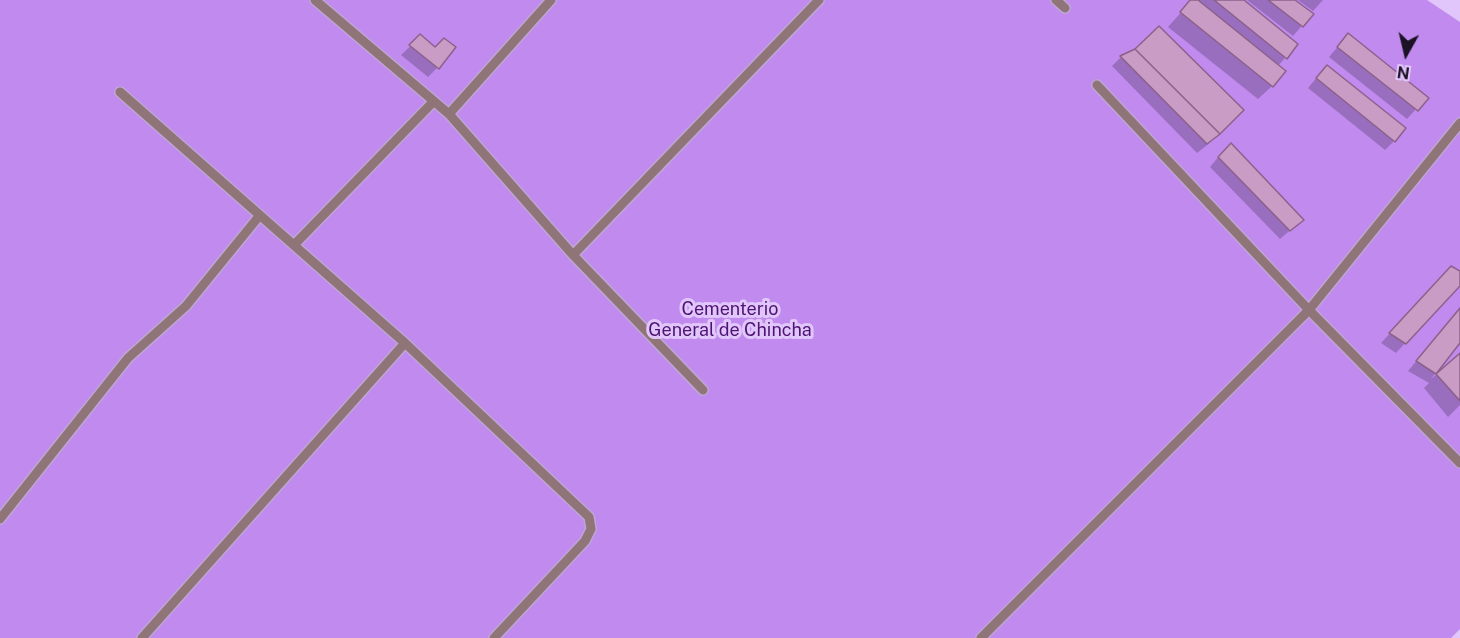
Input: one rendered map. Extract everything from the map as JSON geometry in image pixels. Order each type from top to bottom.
[{"type":"lane","points":[[315,0],[449,114],[573,255],[703,390]]},
{"type":"lane","points":[[449,114],[550,0]]},
{"type":"lane","points":[[573,255],[819,0]]},
{"type":"lane","points":[[1056,0],[1065,8]]},
{"type":"lane","points":[[1097,85],[1309,310],[1460,463]]},
{"type":"lane","points":[[120,92],[405,343],[589,517],[591,529],[585,541],[494,638]]},
{"type":"lane","points":[[294,245],[434,101]]},
{"type":"lane","points":[[981,638],[1309,310],[1460,123]]},
{"type":"lane","points":[[0,519],[128,358],[186,306],[260,215]]},
{"type":"lane","points":[[142,638],[405,343]]},
{"type":"green space","name":"Cementerio General de Chincha","points":[[0,0],[1427,0],[1460,22],[1460,629],[1451,638],[0,638]]},
{"type":"building","points":[[1190,0],[1198,0],[1286,71],[1273,87],[1180,12]]},
{"type":"building","points":[[1214,0],[1244,0],[1298,44],[1287,59]]},
{"type":"building","points":[[1268,0],[1295,0],[1314,14],[1303,27]]},
{"type":"building","points":[[1159,26],[1244,110],[1220,134],[1135,49]]},
{"type":"building","points":[[1348,33],[1429,98],[1418,111],[1337,47]]},
{"type":"building","points":[[420,34],[435,47],[444,38],[456,47],[439,69],[409,45]]},
{"type":"building","points":[[1135,49],[1220,134],[1207,144],[1120,56]]},
{"type":"building","points":[[1327,65],[1406,128],[1395,142],[1316,78]]},
{"type":"building","points":[[1231,143],[1304,220],[1290,231],[1218,157]]},
{"type":"building","points":[[1451,266],[1460,271],[1460,286],[1406,344],[1389,333]]},
{"type":"building","points":[[1460,308],[1460,343],[1436,374],[1416,361]]},
{"type":"building","points":[[1460,353],[1460,401],[1436,374]]}]
